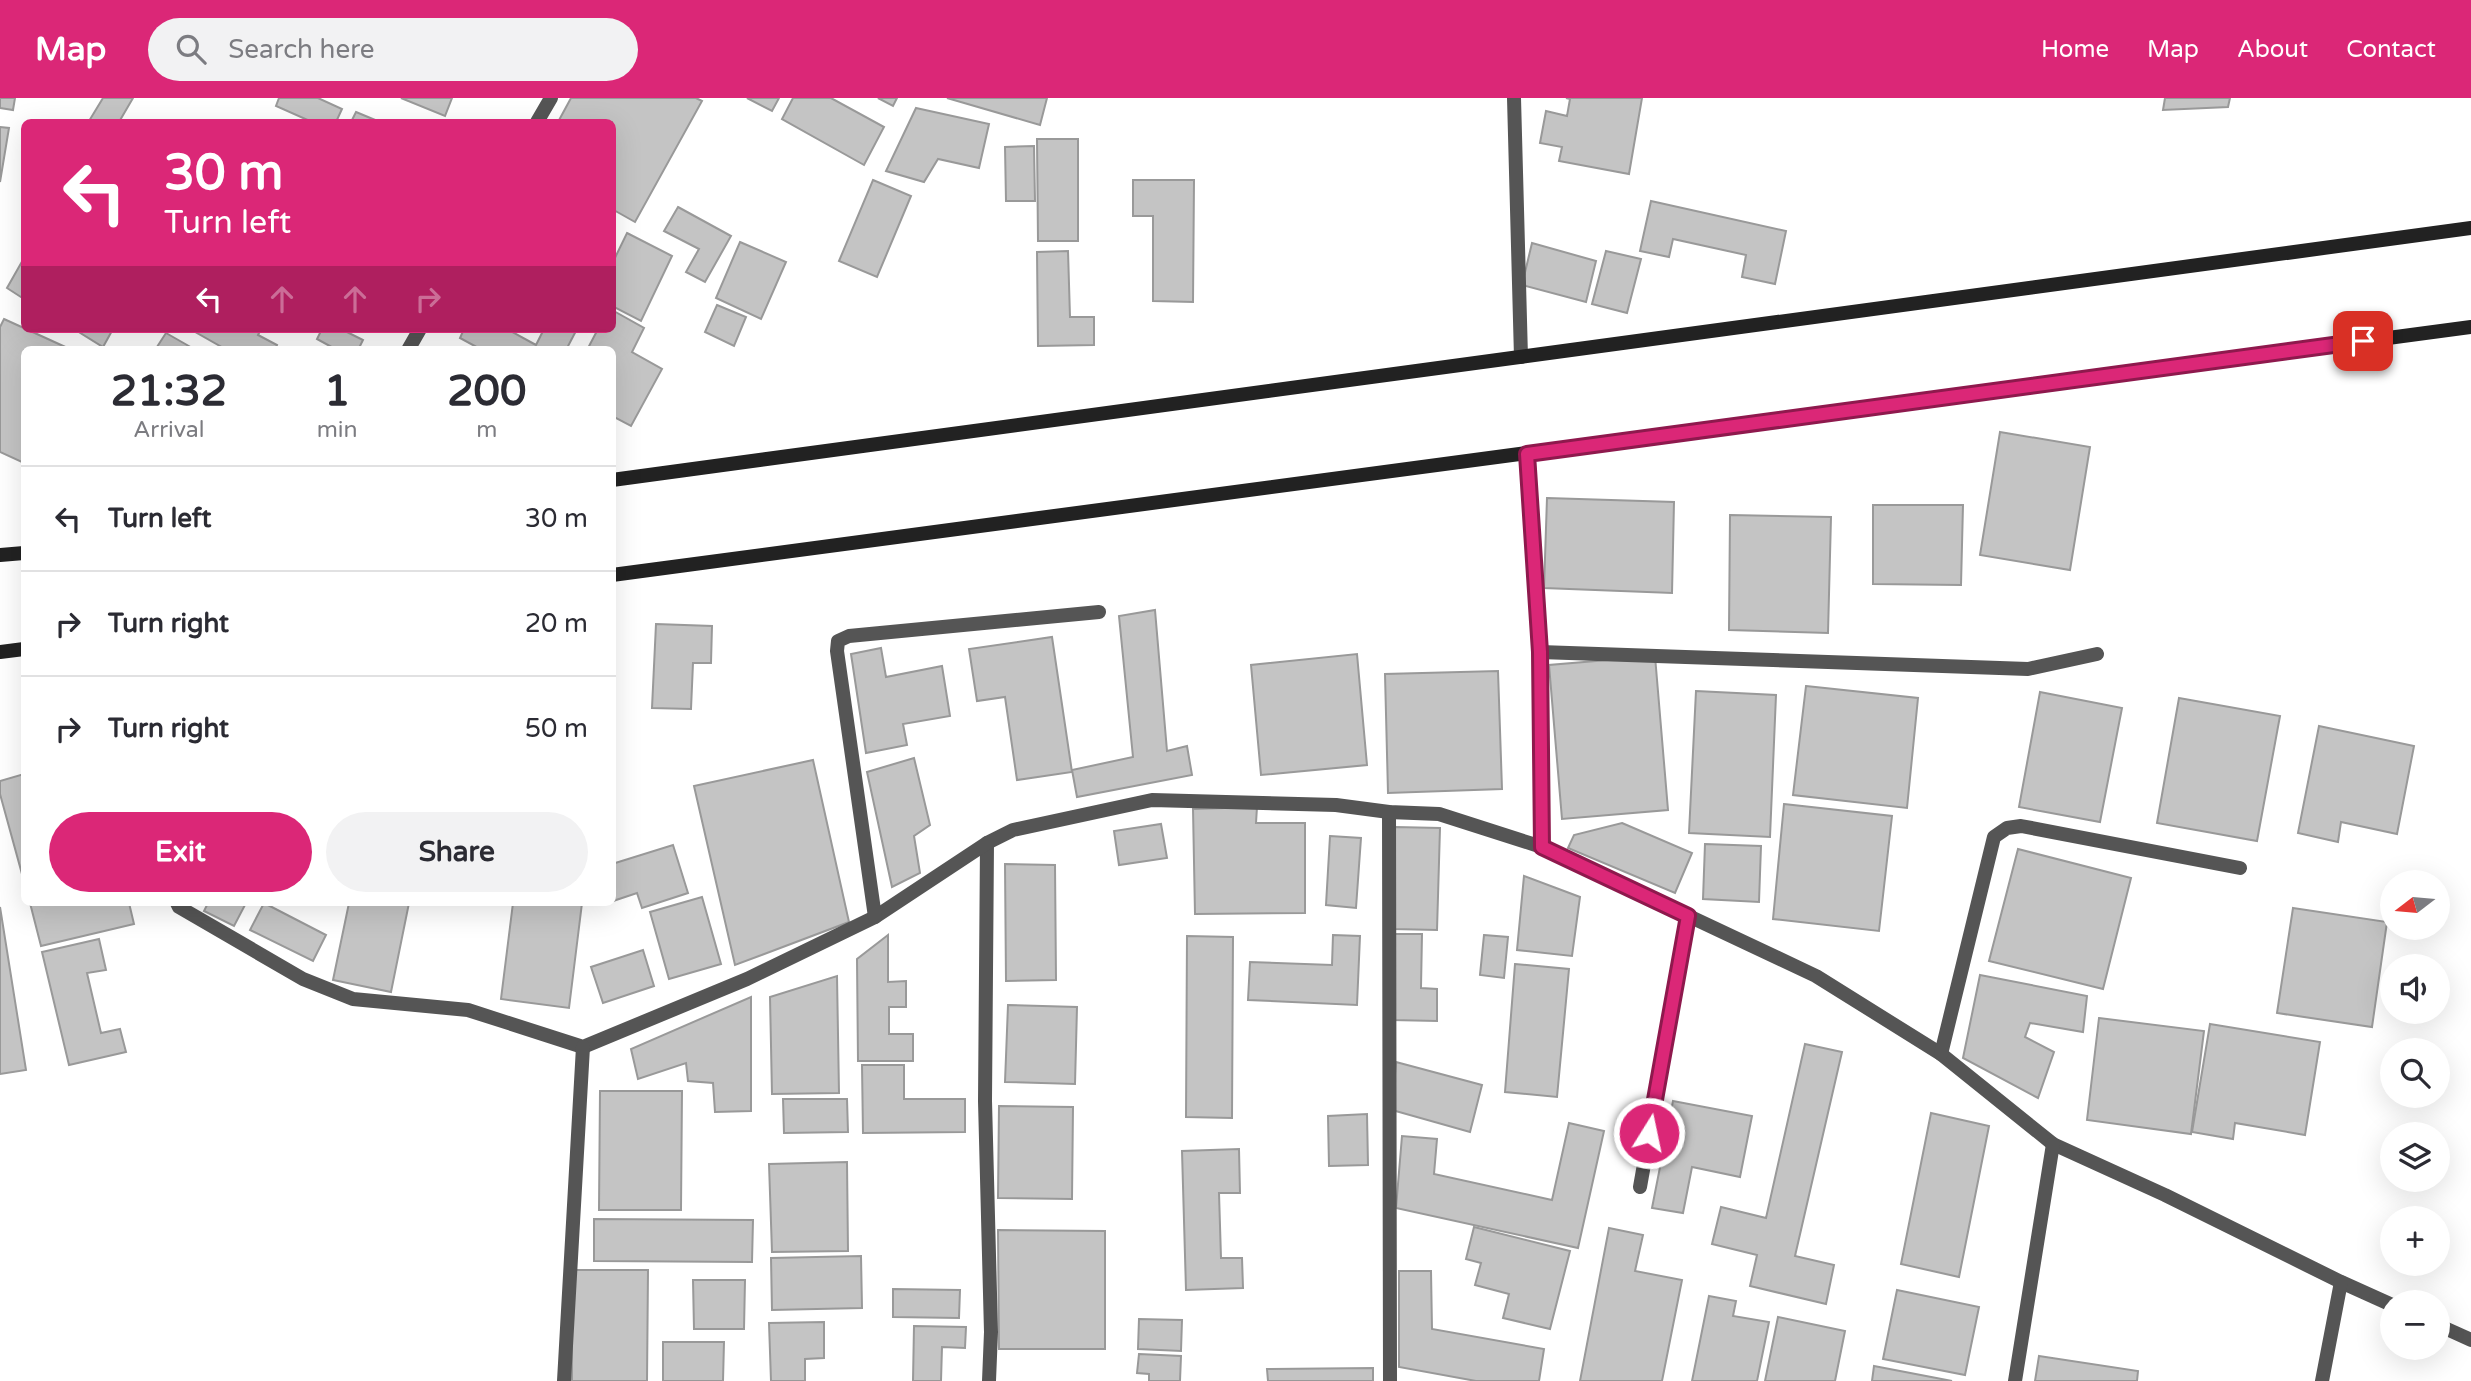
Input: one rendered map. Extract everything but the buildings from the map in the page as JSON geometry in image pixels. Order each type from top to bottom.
[{"type":"main road","points":[[616,479],[2471,228]]},
{"type":"main road","points":[[616,574],[2471,327]]},
{"type":"main road","points":[[0,555],[21,552]]},
{"type":"main road","points":[[0,652],[21,649]]},
{"type":"street","points":[[539,119],[551,98]]},
{"type":"street","points":[[1514,98],[1521,357]]},
{"type":"street","points":[[1527,454],[1540,652],[1542,847]]},
{"type":"street","points":[[875,917],[837,650],[838,641],[849,636],[1099,612]]},
{"type":"street","points":[[1540,652],[2028,669],[2096,654]]},
{"type":"street","points":[[178,906],[303,979],[353,999],[468,1010],[583,1047],[747,979],[875,917],[987,843],[1013,830],[1152,800],[1336,805],[1389,812],[1439,814],[1542,847],[1816,976],[1941,1054],[2053,1144],[2380,1300]]},
{"type":"street","points":[[1389,812],[1390,1381]]},
{"type":"street","points":[[1941,1054],[1994,837],[2007,828],[2021,826],[2240,868]]},
{"type":"street","points":[[987,843],[985,1101],[989,1381]]},
{"type":"street","points":[[1640,1187],[1688,916]]},
{"type":"street","points":[[564,1381],[583,1047]]},
{"type":"street","points":[[2015,1381],[2053,1144]]},
{"type":"street","points":[[2322,1381],[2341,1282]]},
{"type":"street","points":[[2450,1330],[2471,1340]]},
{"type":"route","points":[[1649,1133],[1688,916],[1542,847],[1540,652],[1527,454],[2363,341]]}]
